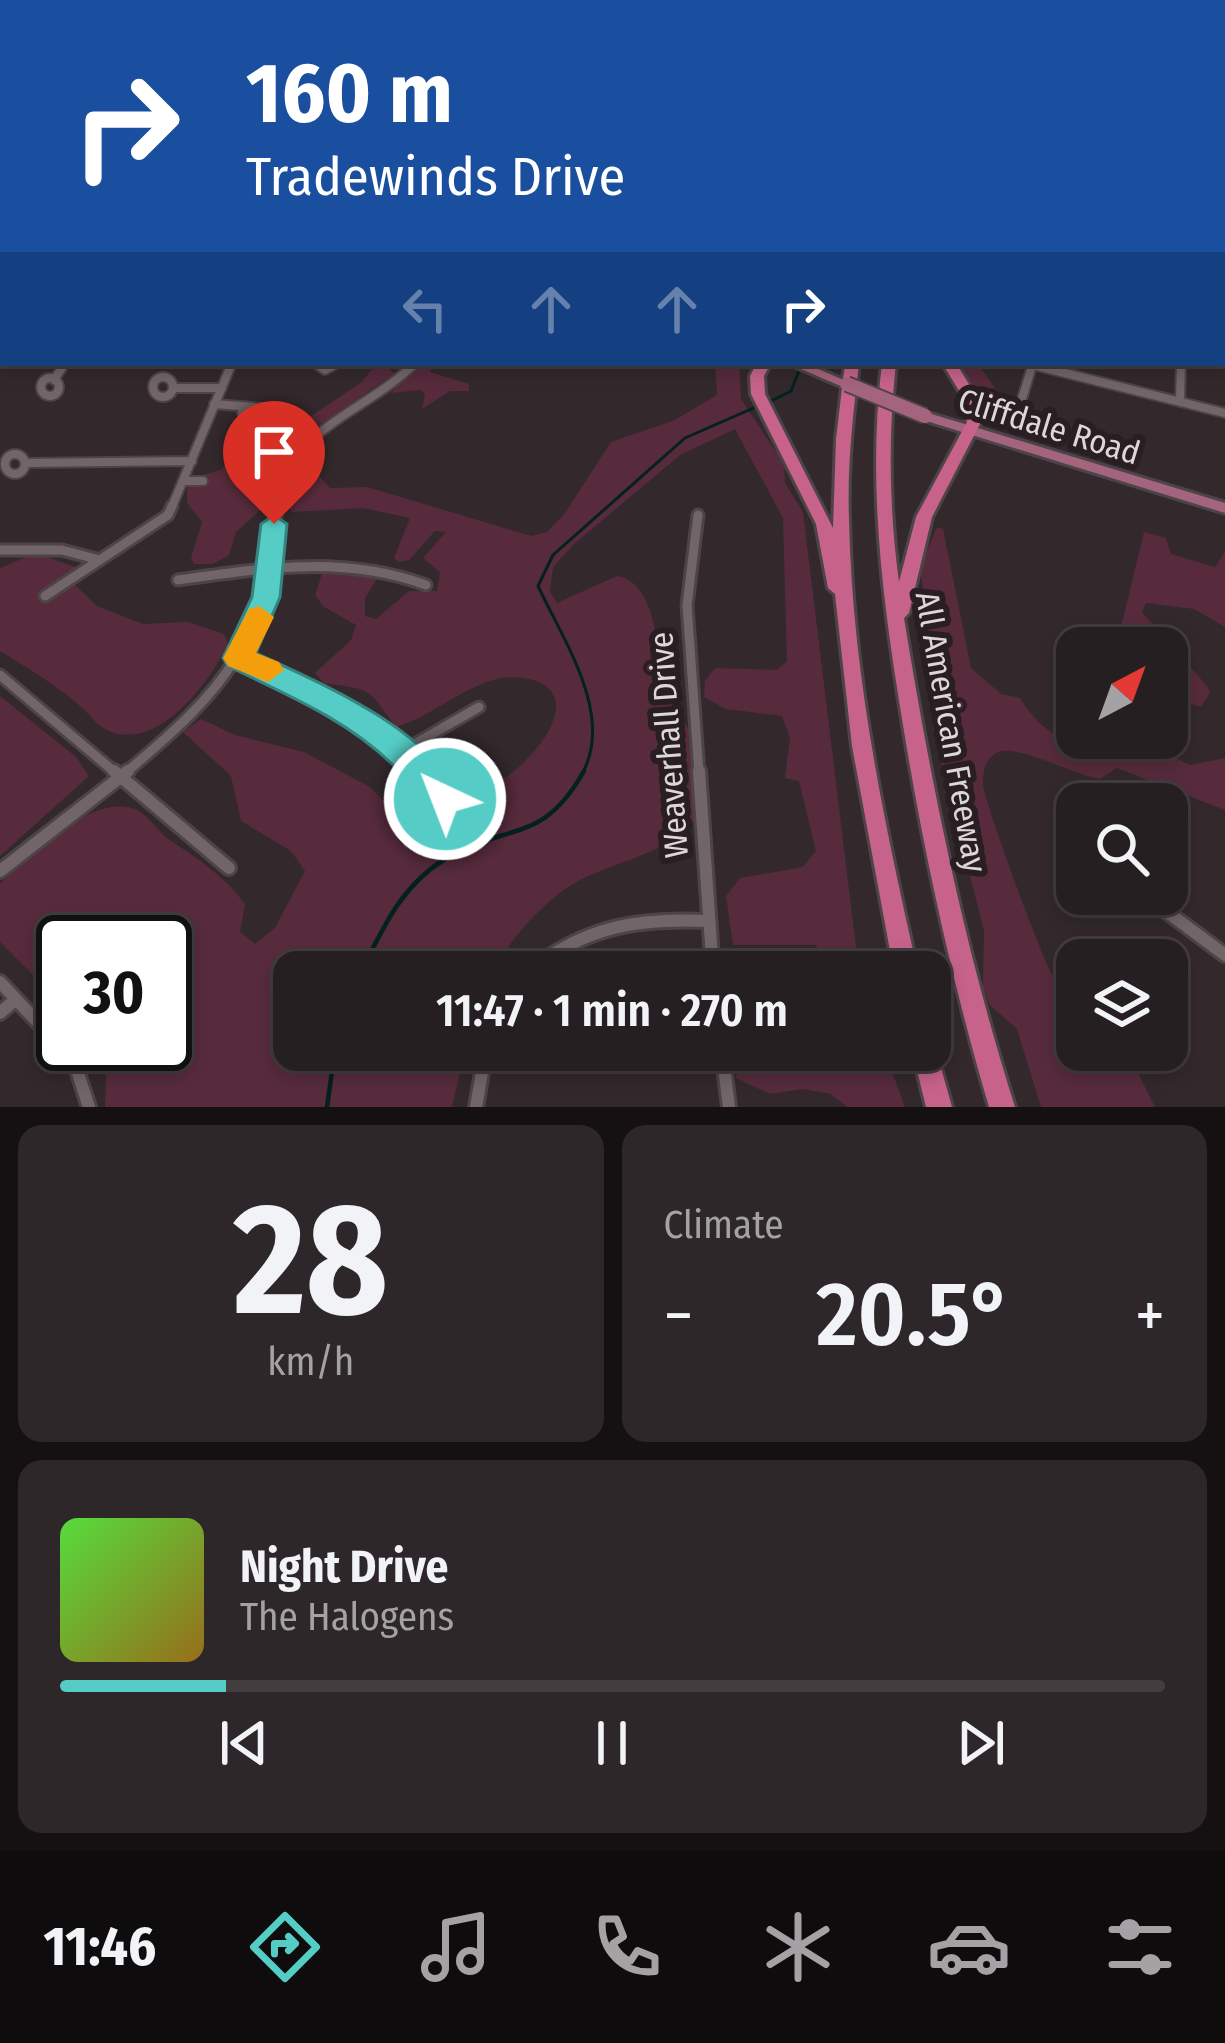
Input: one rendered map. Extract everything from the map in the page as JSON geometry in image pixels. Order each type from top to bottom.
[{"type":"highway","points":[[763,366],[755,383],[758,394],[824,524],[847,619]]},
{"type":"highway","points":[[852,366],[841,499],[847,619],[877,848],[901,951]]},
{"type":"highway","name":"All American Freeway","points":[[890,366],[881,459],[897,626],[929,825],[1002,1107]]},
{"type":"highway","points":[[897,626],[918,532],[968,433],[973,408],[951,366]]},
{"type":"highway","points":[[930,1071],[939,1107]]},
{"type":"main road","name":"Cliffdale Road","points":[[800,366],[968,433],[1225,508]]},
{"type":"street","points":[[54,380],[63,366]]},
{"type":"street","points":[[45,596],[168,515],[231,366]]},
{"type":"street","points":[[0,871],[202,702],[238,658],[261,614],[279,480],[287,463],[308,439],[412,366]]},
{"type":"street","points":[[1017,416],[1032,366]]},
{"type":"street","points":[[1041,366],[1225,413]]},
{"type":"street","points":[[1180,402],[1181,366]]},
{"type":"street","points":[[176,388],[222,388]]},
{"type":"street","points":[[214,404],[244,407]]},
{"type":"street","points":[[28,463],[192,461]]},
{"type":"street","points":[[184,482],[203,481]]},
{"type":"street","name":"Weaverhall Drive","points":[[698,515],[687,605],[711,951]]},
{"type":"street","points":[[0,550],[62,550],[100,560]]},
{"type":"street","points":[[178,580],[269,568],[364,564],[426,585]]},
{"type":"street","points":[[238,658],[328,700],[401,752],[445,799]]},
{"type":"street","points":[[0,675],[229,868]]},
{"type":"street","points":[[401,752],[479,707]]},
{"type":"street","points":[[1171,915],[1225,955]]},
{"type":"street","points":[[558,951],[590,928],[637,918],[707,921]]},
{"type":"street","points":[[0,982],[74,1061],[89,1107]]},
{"type":"street","points":[[0,1013],[16,999]]},
{"type":"street","points":[[476,1107],[482,1071]]},
{"type":"street","points":[[725,1071],[729,1107]]},
{"type":"shaded area","points":[[374,366],[387,366],[394,374],[291,444],[276,462],[265,506],[236,532],[229,555],[213,564],[194,564],[191,558],[202,522],[187,503],[187,488],[195,477],[221,470],[236,452],[290,430],[362,382]]},
{"type":"shaded area","points":[[414,366],[432,366],[430,372],[469,384],[469,391],[450,391],[422,409],[425,394],[420,390],[391,393]]},
{"type":"shaded area","points":[[715,366],[739,366],[741,399],[784,464],[785,483],[803,512],[856,951],[818,951],[816,945],[733,945],[726,896],[740,878],[803,867],[816,851],[799,781],[785,778],[790,738],[782,716],[726,709],[704,697],[705,681],[715,668],[777,670],[787,661],[783,518],[735,429],[680,455],[553,567],[550,592],[557,603],[617,576],[643,595],[672,697],[703,760],[705,791],[698,814],[684,831],[562,891],[505,951],[273,951],[273,1071],[460,1071],[452,1107],[105,1107],[104,1071],[192,1071],[192,915],[36,915],[36,976],[0,942],[0,884],[26,858],[79,819],[115,807],[132,808],[237,894],[245,904],[240,932],[255,944],[275,928],[305,871],[291,851],[241,821],[231,776],[183,732],[201,719],[235,735],[304,752],[370,787],[387,804],[442,778],[475,786],[496,783],[536,749],[554,717],[556,702],[549,689],[514,677],[479,685],[396,727],[368,693],[324,683],[315,673],[351,640],[356,625],[324,607],[315,595],[323,571],[381,572],[365,598],[365,616],[376,619],[409,591],[437,591],[440,572],[423,558],[446,532],[435,531],[409,560],[399,562],[394,558],[410,518],[363,508],[292,512],[284,499],[294,463],[306,461],[330,488],[367,487],[531,536],[547,532],[565,513],[611,442],[673,421],[717,395]]},
{"type":"shaded area","points":[[962,366],[979,366],[995,388],[1008,423],[1063,447],[993,424]]},
{"type":"shaded area","points":[[937,527],[943,529],[971,668],[1001,694],[1020,698],[1056,734],[1056,759],[1180,759],[1190,765],[1225,758],[1225,810],[1188,796],[1188,783],[1156,783],[1117,768],[1100,779],[1005,751],[989,759],[984,771],[993,820],[1027,915],[1056,978],[1056,1071],[1137,1071],[1155,1107],[1041,1107],[1017,1029],[990,1005],[983,987],[984,931],[932,726],[939,708],[920,567]]},
{"type":"shaded area","points":[[1144,532],[1166,538],[1171,554],[1215,567],[1225,552],[1225,627],[1194,609],[1146,603],[1142,612],[1155,627],[1121,627]]},
{"type":"shaded area","points":[[36,553],[78,568],[74,584],[97,606],[143,624],[188,622],[224,634],[228,644],[220,660],[180,710],[144,732],[126,735],[107,730],[61,690],[0,651],[0,568]]},
{"type":"shaded area","points":[[1188,664],[1210,693],[1201,707],[1188,703]]},
{"type":"shaded area","points":[[0,696],[76,757],[89,776],[0,856]]},
{"type":"shaded area","points":[[737,1071],[892,1071],[905,1107],[847,1107],[831,1094],[803,1089],[770,1094],[736,1078]]},
{"type":"waterway","points":[[767,403],[791,391],[801,366]]},
{"type":"waterway","points":[[582,774],[591,751],[589,703],[572,654],[538,586],[553,555],[685,438],[758,406]]},
{"type":"waterway","points":[[372,951],[395,909],[430,870],[467,848],[538,822],[568,795],[582,774]]},
{"type":"waterway","points":[[327,1107],[332,1071]]},
{"type":"slow traffic","points":[[259,617],[238,658],[268,670]]},
{"type":"route","points":[[274,524],[266,597],[238,658],[313,691],[367,725],[420,770],[445,799]]}]
